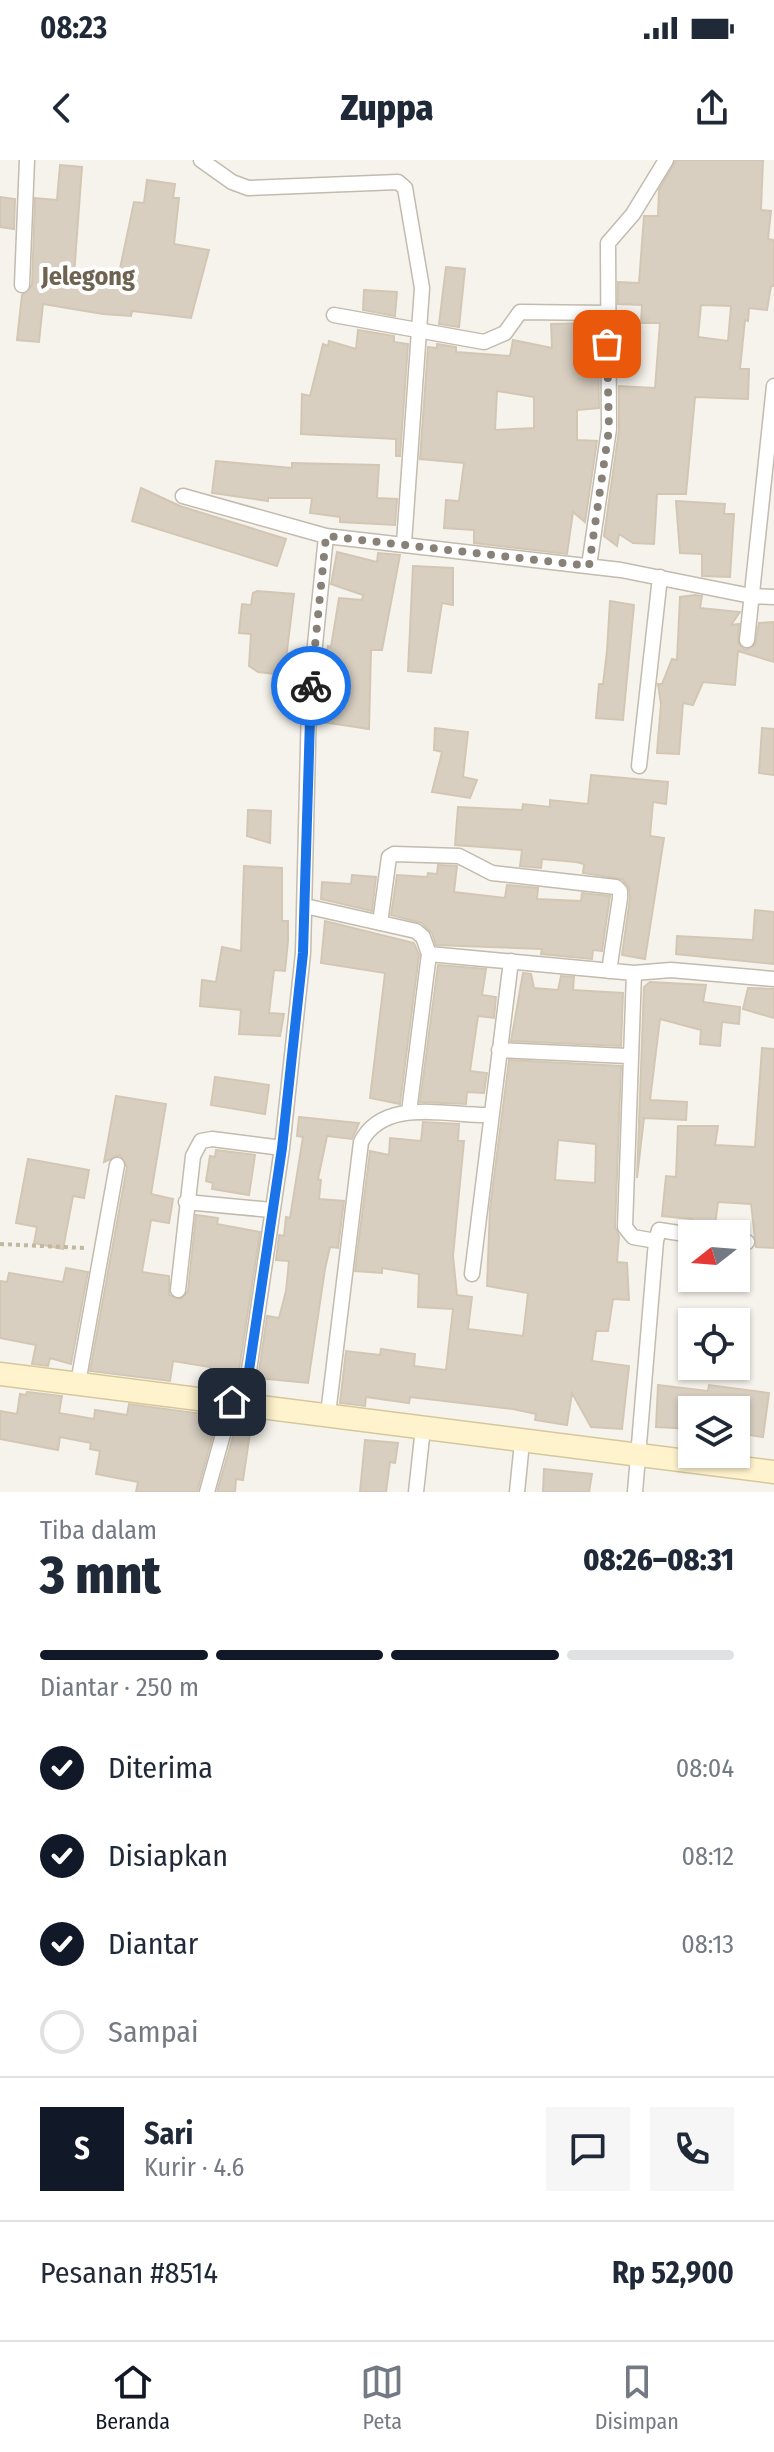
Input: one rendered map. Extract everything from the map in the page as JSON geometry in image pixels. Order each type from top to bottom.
[{"type":"street","points":[[22,285],[27,160]]},
{"type":"street","points":[[201,160],[232,182],[248,188],[403,184],[419,259],[420,332],[404,543]]},
{"type":"street","points":[[589,566],[609,429],[608,243],[633,214],[666,160]]},
{"type":"street","points":[[334,315],[484,342],[505,333],[520,312],[606,313]]},
{"type":"street","points":[[747,640],[774,386]]},
{"type":"street","points":[[183,496],[326,536],[589,566],[751,596],[774,597]]},
{"type":"street","points":[[207,1492],[238,1403],[282,1148],[305,906],[309,704],[326,536]]},
{"type":"street","points":[[639,766],[660,577]]},
{"type":"street","points":[[380,923],[389,857],[394,854],[459,856],[492,873],[616,887],[620,898],[609,971]]},
{"type":"street","points":[[305,906],[421,934],[429,954],[409,1112]]},
{"type":"street","points":[[429,954],[634,973],[671,970],[774,979]]},
{"type":"street","points":[[472,1274],[489,1115],[511,961]]},
{"type":"street","points":[[634,973],[628,1056],[625,1227],[633,1237],[656,1241]]},
{"type":"street","points":[[499,1050],[628,1056]]},
{"type":"street","points":[[328,1414],[361,1142],[374,1124],[409,1112],[489,1115]]},
{"type":"street","points":[[178,1290],[193,1156],[201,1141],[212,1139],[282,1148]]},
{"type":"street","points":[[78,1383],[117,1165]]},
{"type":"street","points":[[186,1202],[271,1210]]},
{"type":"street","points":[[635,1492],[656,1241],[659,1230],[678,1233]]},
{"type":"street","points":[[0,1374],[774,1472]]},
{"type":"street","points":[[416,1492],[423,1428]]},
{"type":"street","points":[[517,1492],[522,1442]]},
{"type":"path","points":[[0,1244],[66,1249],[103,1247]]},
{"type":"building","points":[[676,160],[763,160],[761,210],[771,211],[768,239],[774,240],[774,286],[771,286],[767,310],[749,308],[748,321],[745,320],[740,369],[749,369],[748,399],[695,397],[686,494],[657,494],[654,544],[633,543],[619,534],[617,546],[604,536],[619,430],[619,386],[655,388],[660,323],[641,323],[642,305],[618,304],[618,282],[639,283],[644,216],[658,216],[659,190]],"holes":[[[701,305],[731,306],[728,341],[698,337]]]},
{"type":"building","points":[[60,165],[82,167],[74,275],[117,283],[134,202],[144,203],[147,180],[175,184],[173,198],[179,198],[174,244],[209,250],[191,318],[132,311],[131,316],[103,314],[43,304],[39,342],[17,340],[22,295],[32,285],[35,198],[57,200]]},
{"type":"building","points":[[0,197],[15,199],[14,229],[0,227]]},
{"type":"building","points":[[446,267],[465,269],[459,327],[439,324]]},
{"type":"building","points":[[364,290],[397,292],[395,316],[363,310]]},
{"type":"building","points":[[598,323],[599,408],[577,410],[577,440],[597,441],[585,522],[573,512],[567,554],[474,543],[474,530],[444,528],[446,500],[459,501],[464,463],[420,459],[428,347],[437,348],[437,344],[456,347],[456,352],[510,356],[513,340],[552,348],[551,324]],"holes":[[[497,391],[534,397],[534,428],[495,430]]]},
{"type":"building","points":[[358,330],[394,336],[394,342],[408,344],[400,456],[396,456],[396,439],[301,434],[302,394],[310,396],[323,344],[328,346],[329,341],[356,349]]},
{"type":"building","points":[[216,461],[292,468],[292,463],[379,465],[377,498],[397,499],[395,525],[340,522],[340,517],[310,513],[312,498],[268,498],[268,501],[212,493]]},
{"type":"building","points":[[141,488],[180,506],[286,539],[277,566],[132,521]]},
{"type":"building","points":[[676,501],[725,504],[724,514],[734,514],[730,577],[702,576],[702,554],[680,553]]},
{"type":"building","points":[[337,552],[377,562],[378,553],[400,555],[382,650],[371,650],[369,729],[322,722],[325,680],[322,674],[328,646],[331,647],[339,598],[362,600],[363,595],[331,584]]},
{"type":"building","points":[[413,566],[453,568],[453,605],[442,603],[431,673],[408,671]]},
{"type":"building","points":[[253,593],[294,594],[284,675],[258,672],[249,666],[251,634],[239,633],[242,604],[251,605]]},
{"type":"building","points":[[702,596],[700,608],[740,612],[731,625],[739,624],[738,643],[745,650],[755,645],[759,623],[774,622],[774,662],[738,651],[735,685],[703,682],[693,705],[683,703],[679,754],[657,753],[661,704],[658,684],[662,684],[672,659],[677,660],[680,597]]},
{"type":"building","points":[[610,601],[634,605],[623,720],[596,718],[599,684],[603,684],[607,651]]},
{"type":"building","points":[[435,728],[468,732],[463,777],[477,780],[470,798],[432,792],[442,752],[434,750]]},
{"type":"building","points":[[762,728],[774,729],[774,775],[759,773]]},
{"type":"building","points":[[591,775],[668,782],[666,804],[653,802],[650,836],[664,838],[645,959],[622,955],[630,898],[629,887],[622,879],[583,873],[584,864],[576,862],[542,859],[541,868],[520,866],[522,850],[455,845],[458,807],[522,810],[523,804],[550,807],[550,800],[588,804]]},
{"type":"building","points":[[248,810],[271,811],[270,843],[247,836]]},
{"type":"building","points":[[438,865],[457,866],[454,892],[505,898],[507,885],[538,888],[537,899],[581,901],[582,893],[610,896],[602,951],[593,950],[592,959],[541,954],[542,949],[436,945],[432,933],[422,923],[391,915],[397,875],[427,877],[428,873],[437,874]]},
{"type":"building","points":[[244,866],[282,868],[282,921],[288,921],[288,941],[285,971],[274,970],[269,1013],[284,1014],[280,1036],[239,1034],[241,1010],[200,1006],[202,980],[216,982],[222,947],[241,951]]},
{"type":"building","points":[[352,875],[376,877],[372,911],[321,899],[322,882],[351,884]]},
{"type":"building","points":[[755,910],[774,912],[774,964],[676,954],[677,936],[753,940]]},
{"type":"building","points":[[325,921],[414,943],[419,955],[400,1104],[370,1098],[385,973],[321,963]]},
{"type":"building","points":[[438,965],[486,969],[482,995],[496,997],[494,1018],[478,1016],[470,1071],[487,1073],[484,1093],[467,1092],[466,1104],[420,1102]]},
{"type":"building","points":[[523,973],[531,974],[534,988],[558,990],[561,976],[574,977],[573,990],[623,993],[621,1046],[511,1041]]},
{"type":"building","points":[[650,982],[706,985],[703,1002],[740,1007],[739,1024],[722,1022],[720,1046],[700,1044],[701,1030],[660,1019],[650,1100],[687,1102],[686,1120],[644,1118],[637,1178],[644,987]]},
{"type":"building","points":[[748,988],[774,989],[774,1018],[743,1009]]},
{"type":"building","points":[[762,1048],[774,1049],[774,1248],[756,1247],[751,1204],[718,1202],[716,1220],[662,1216],[666,1176],[676,1177],[678,1126],[718,1126],[715,1145],[755,1147]]},
{"type":"building","points":[[509,1060],[621,1066],[615,1227],[619,1236],[617,1262],[627,1263],[629,1300],[613,1299],[608,1331],[596,1331],[592,1361],[629,1366],[622,1429],[591,1427],[572,1393],[567,1425],[535,1420],[536,1414],[513,1409],[410,1397],[409,1403],[366,1397],[365,1406],[340,1403],[346,1351],[380,1355],[381,1349],[415,1354],[414,1366],[446,1370],[453,1309],[418,1307],[419,1274],[382,1268],[382,1273],[355,1271],[370,1151],[389,1155],[390,1138],[421,1141],[423,1122],[459,1124],[458,1141],[464,1141],[453,1256],[457,1295],[472,1297],[468,1329],[523,1336],[528,1293],[487,1286],[490,1208]],"holes":[[[558,1140],[596,1144],[595,1183],[555,1180]]]},
{"type":"building","points":[[215,1077],[269,1085],[265,1114],[211,1105]]},
{"type":"building","points":[[116,1096],[166,1104],[151,1194],[173,1199],[169,1223],[151,1220],[142,1272],[169,1276],[169,1295],[181,1299],[188,1291],[196,1215],[218,1218],[217,1224],[260,1232],[236,1390],[208,1386],[210,1367],[173,1361],[170,1381],[90,1371],[127,1167],[120,1155],[104,1162]]},
{"type":"building","points":[[299,1117],[359,1123],[352,1139],[327,1136],[318,1179],[321,1180],[319,1199],[344,1201],[338,1248],[330,1247],[325,1269],[308,1383],[258,1378],[267,1316],[279,1318],[286,1291],[289,1261],[276,1260],[279,1235],[284,1236],[286,1217],[290,1218],[303,1137],[297,1136]]},
{"type":"building","points":[[216,1150],[255,1155],[249,1195],[212,1189],[213,1183],[206,1181],[210,1156],[215,1157]]},
{"type":"building","points":[[28,1159],[89,1170],[84,1198],[73,1196],[63,1249],[34,1243],[37,1227],[16,1223]]},
{"type":"building","points":[[66,1268],[88,1272],[71,1364],[50,1358],[48,1366],[32,1364],[36,1345],[0,1338],[0,1281],[7,1282],[9,1273],[63,1282]]},
{"type":"building","points":[[658,1385],[708,1391],[709,1385],[769,1393],[763,1437],[750,1435],[750,1396],[678,1396],[678,1428],[656,1427]]},
{"type":"building","points":[[27,1392],[62,1396],[59,1413],[94,1419],[95,1410],[127,1415],[129,1404],[218,1416],[197,1492],[136,1492],[138,1482],[96,1474],[100,1451],[90,1449],[91,1443],[60,1437],[58,1450],[0,1439],[0,1411],[17,1414],[20,1394],[26,1395]]},
{"type":"building","points":[[236,1426],[235,1430],[250,1433],[243,1480],[236,1479],[235,1492],[217,1492]]},
{"type":"building","points":[[365,1440],[398,1443],[395,1463],[390,1462],[386,1492],[360,1492]]},
{"type":"building","points":[[544,1469],[592,1474],[589,1492],[543,1492]]},
{"type":"way so far","points":[[311,686],[326,536],[589,566],[609,429],[607,344]]},
{"type":"district","name":"Jelegong","points":[[88,276]]},
{"type":"route","points":[[232,1402],[244,1404],[282,1148],[303,953],[311,686]]}]
